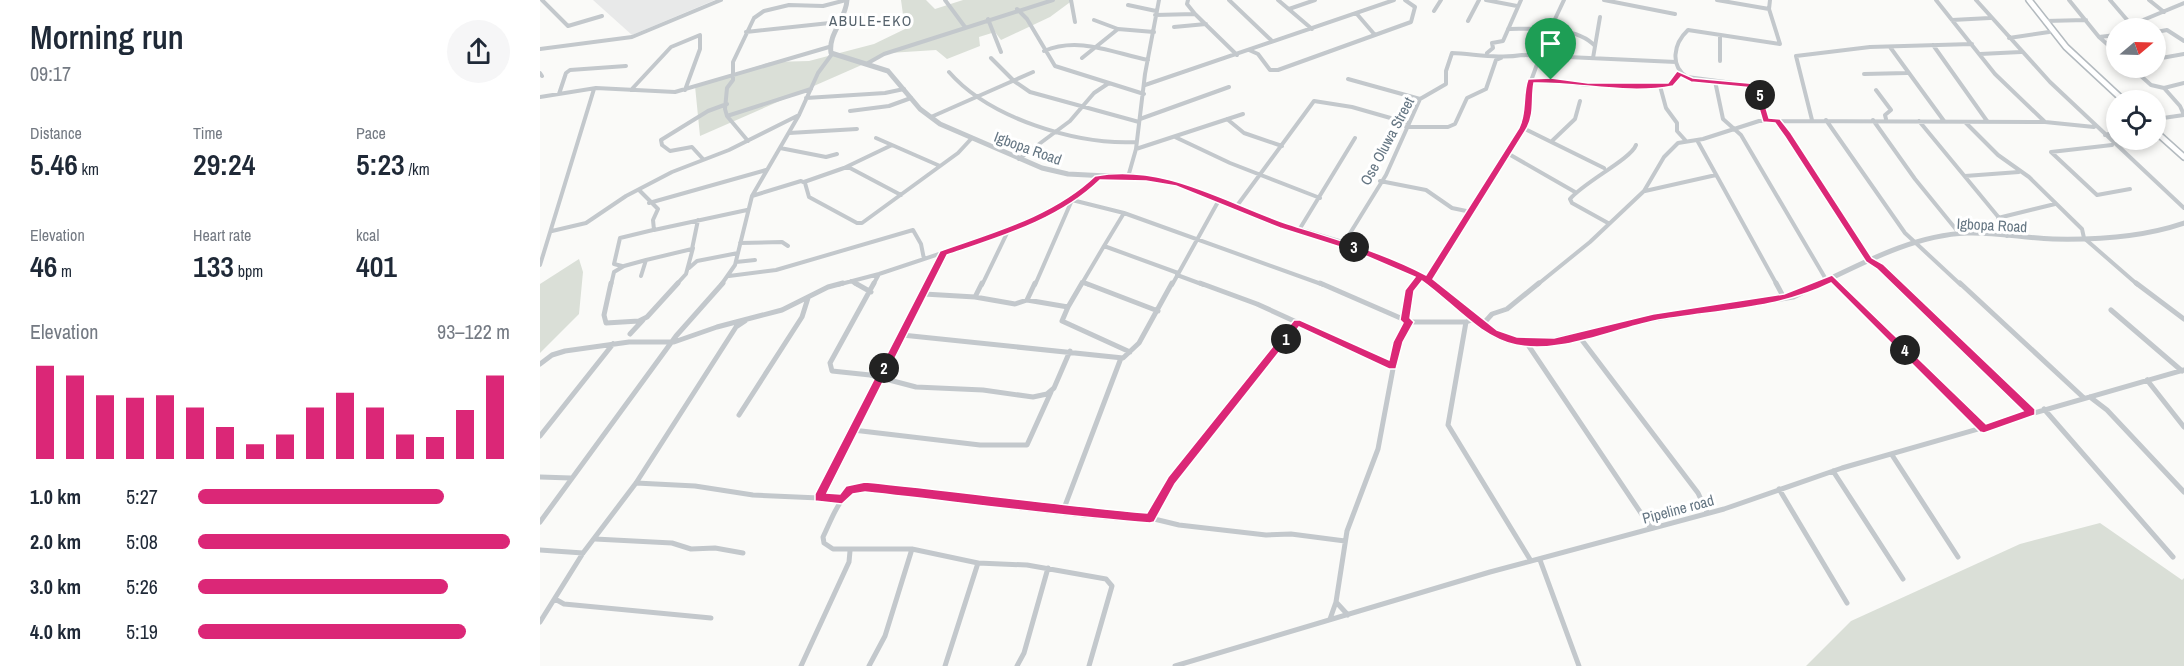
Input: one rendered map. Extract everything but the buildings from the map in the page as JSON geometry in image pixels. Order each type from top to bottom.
[{"type":"main road","points":[[2027,0],[2066,47],[2111,90]]},
{"type":"main road","points":[[2027,0],[2049,32],[2110,90]]},
{"type":"main road","points":[[2166,140],[2184,155]]},
{"type":"street","points":[[542,0],[568,26],[602,16]]},
{"type":"street","points":[[540,49],[632,37],[721,0]]},
{"type":"street","points":[[540,522],[670,343],[729,276],[736,262],[752,196],[832,54],[829,46],[846,10],[847,0],[823,6],[793,5],[764,11],[754,18],[733,62],[732,82],[727,88],[727,116],[748,141]]},
{"type":"street","points":[[945,0],[964,27]]},
{"type":"street","points":[[1029,0],[1031,6]]},
{"type":"street","points":[[868,63],[964,27],[1053,0]]},
{"type":"street","points":[[1071,0],[1075,22]]},
{"type":"street","points":[[1128,177],[1136,149],[1155,13],[1159,0]]},
{"type":"street","points":[[1188,0],[1187,4],[1195,14],[1237,55]]},
{"type":"street","points":[[1229,0],[1272,41]]},
{"type":"street","points":[[1278,0],[1311,29]]},
{"type":"street","points":[[1289,9],[1316,0]]},
{"type":"street","points":[[1145,85],[1394,0]]},
{"type":"street","points":[[1249,50],[1258,54],[1270,70],[1274,71],[1411,22],[1415,7],[1406,0]]},
{"type":"street","points":[[1434,11],[1441,0]]},
{"type":"street","points":[[1468,21],[1479,0]]},
{"type":"street","points":[[1486,0],[1517,6]]},
{"type":"street","points":[[1484,54],[1493,48],[1492,43],[1503,41],[1521,0]]},
{"type":"street","points":[[1556,32],[1555,19],[1564,0]]},
{"type":"street","points":[[1604,0],[1675,14]]},
{"type":"street","points":[[1717,0],[1770,9]]},
{"type":"street","points":[[1765,121],[1756,86],[1691,80],[1680,73],[1676,62],[1676,49],[1686,31],[1780,44],[1770,9],[1770,0]]},
{"type":"street","points":[[1936,0],[2002,82],[2045,122]]},
{"type":"street","points":[[1976,0],[2021,52],[2094,127],[2105,135]]},
{"type":"street","points":[[2069,0],[2106,43]]},
{"type":"street","points":[[2110,0],[2125,18]]},
{"type":"street","points":[[2149,0],[2164,12]]},
{"type":"street","points":[[2151,18],[2184,3]]},
{"type":"street","points":[[1128,5],[1155,13],[1195,14]]},
{"type":"street","points":[[1024,15],[1026,7]]},
{"type":"street","points":[[1016,10],[1024,15],[1044,51],[1058,69],[1144,94]]},
{"type":"street","points":[[1356,13],[1375,35]]},
{"type":"street","points":[[1593,58],[1600,17]]},
{"type":"street","points":[[1950,20],[1990,18]]},
{"type":"street","points":[[988,19],[1001,52]]},
{"type":"street","points":[[1094,20],[1118,29],[1154,32]]},
{"type":"street","points":[[2045,21],[2086,20]]},
{"type":"street","points":[[746,32],[839,22]]},
{"type":"street","points":[[1174,27],[1206,24]]},
{"type":"street","points":[[1082,58],[1118,29]]},
{"type":"street","points":[[1508,29],[1579,34],[1591,39],[1595,46]]},
{"type":"street","points":[[2166,30],[2184,40]]},
{"type":"street","points":[[2009,38],[2049,32]]},
{"type":"street","points":[[631,90],[653,69],[670,47],[700,35],[700,53],[688,76],[685,90]]},
{"type":"street","points":[[1720,35],[1720,61]]},
{"type":"street","points":[[2099,37],[2106,36]]},
{"type":"street","points":[[1044,51],[1061,44],[1094,48],[1148,60]]},
{"type":"street","points":[[1812,120],[1796,56],[1890,47],[1972,44]]},
{"type":"street","points":[[1933,45],[1988,121]]},
{"type":"street","points":[[540,97],[596,88],[660,93],[685,90],[829,46]]},
{"type":"street","points":[[1890,47],[1944,121]]},
{"type":"street","points":[[1980,54],[2021,52]]},
{"type":"street","name":"Igbopa Road","points":[[832,54],[868,63],[888,71],[931,117],[971,139],[1019,159],[1059,172],[1098,178],[1128,177],[1170,182],[1299,230],[1344,243],[1424,278],[1503,337],[1526,342],[1554,342],[1675,314],[1784,298],[1802,293],[1869,260],[1914,242],[1959,233],[2084,238],[2157,232],[2182,226]]},
{"type":"street","name":"Ose Oluwa Street","points":[[1344,243],[1393,161],[1420,99],[1445,86],[1446,71],[1452,54],[1484,54]]},
{"type":"street","points":[[1484,54],[1494,54],[1501,58]]},
{"type":"street","points":[[2166,57],[2184,54]]},
{"type":"street","points":[[1236,207],[1317,100],[1407,125],[1448,127],[1455,124],[1462,102],[1472,93],[1486,89],[1496,60],[1501,58],[1540,56],[1676,62]]},
{"type":"street","points":[[1330,619],[1336,602],[1346,541],[1378,449],[1398,342],[1407,321],[1410,290],[1434,273],[1523,128],[1529,116],[1527,100],[1540,56]]},
{"type":"street","points":[[991,58],[1014,81],[1030,92],[1140,120],[1229,87]]},
{"type":"street","points":[[559,94],[566,73],[570,70],[626,66]]},
{"type":"street","points":[[949,72],[967,93],[1012,117],[1095,143],[1136,142]]},
{"type":"street","points":[[931,117],[977,99],[1033,72]]},
{"type":"street","points":[[1531,81],[1551,80],[1588,86],[1660,86],[1670,85],[1680,73]]},
{"type":"street","points":[[1864,74],[1907,73]]},
{"type":"street","points":[[2144,78],[2151,84],[2164,88],[2184,84]]},
{"type":"street","points":[[1348,79],[1420,99]]},
{"type":"street","points":[[718,80],[727,88]]},
{"type":"street","points":[[1715,81],[1723,119],[1741,135],[1829,280],[1984,429]]},
{"type":"street","points":[[1019,159],[1055,132],[1084,106],[1094,93],[1109,83]]},
{"type":"street","points":[[1660,86],[1666,108],[1677,123],[1677,132],[1686,141]]},
{"type":"street","points":[[2164,88],[2180,106],[2184,115],[2166,118]]},
{"type":"street","points":[[540,265],[552,231],[590,89]]},
{"type":"street","points":[[727,116],[811,89]]},
{"type":"street","points":[[806,98],[885,93],[904,89]]},
{"type":"street","points":[[1876,90],[1892,110],[1885,115],[1886,119]]},
{"type":"street","points":[[850,111],[889,106],[911,98]]},
{"type":"street","points":[[1552,141],[1565,134],[1577,115],[1580,102]]},
{"type":"street","points":[[703,159],[692,147],[670,151],[662,145],[662,140],[680,126],[727,104]]},
{"type":"street","points":[[1136,149],[1243,114]]},
{"type":"street","points":[[552,231],[586,223],[639,190],[703,159],[748,141],[799,115]]},
{"type":"street","points":[[1227,119],[1244,134],[1282,146]]},
{"type":"street","points":[[1483,324],[1492,314],[1507,309],[1590,242],[1644,191],[1672,146],[1686,141],[1777,120],[1886,119],[2045,122],[2094,127]]},
{"type":"street","points":[[1777,120],[1869,260],[1880,266],[2031,412]]},
{"type":"street","points":[[1826,120],[1905,234],[2087,398],[2107,410],[2184,492]]},
{"type":"street","points":[[1873,120],[1915,179],[1959,233]]},
{"type":"street","points":[[1919,121],[1998,218],[2007,236]]},
{"type":"street","points":[[1965,121],[1998,155],[2029,177],[2082,229],[2084,238],[2136,283],[2184,319]]},
{"type":"street","points":[[1523,128],[1604,168]]},
{"type":"street","points":[[789,133],[857,129]]},
{"type":"street","points":[[1175,136],[1209,154],[1320,198]]},
{"type":"street","points":[[876,138],[940,166]]},
{"type":"street","points":[[1299,230],[1355,142],[1355,138]]},
{"type":"street","points":[[804,182],[809,197],[857,223],[868,220],[958,153],[971,139]]},
{"type":"street","points":[[1697,140],[1784,298]]},
{"type":"street","points":[[1608,224],[1572,203],[1570,199],[1575,192],[1592,182],[1604,168],[1633,153],[1636,145]]},
{"type":"street","points":[[752,196],[844,168],[891,146]]},
{"type":"street","points":[[2106,146],[2050,152],[2097,195],[2130,189]]},
{"type":"street","points":[[780,148],[826,157],[837,154]]},
{"type":"street","points":[[2118,150],[2184,208]]},
{"type":"street","points":[[1507,153],[1575,192]]},
{"type":"street","points":[[844,168],[850,168],[900,195]]},
{"type":"street","points":[[649,203],[766,170]]},
{"type":"street","points":[[1965,176],[2019,172]]},
{"type":"street","points":[[1644,191],[1716,175]]},
{"type":"street","points":[[540,364],[558,353],[613,344],[670,343],[782,310],[828,287],[941,255],[1008,231],[1072,200],[1098,178]]},
{"type":"street","points":[[1380,181],[1426,190],[1452,208],[1471,212]]},
{"type":"street","points":[[639,190],[649,203],[658,209],[653,230]]},
{"type":"street","points":[[1072,200],[1124,213],[1196,238],[1315,281],[1407,321],[1467,322],[1476,318]]},
{"type":"street","points":[[1027,300],[1050,254],[1072,200]]},
{"type":"street","points":[[1063,511],[1121,358],[1139,343],[1219,200]]},
{"type":"street","points":[[1998,218],[2055,204]]},
{"type":"street","points":[[693,248],[624,266],[614,264],[620,238],[747,210]]},
{"type":"street","points":[[1124,213],[1082,282],[1062,321],[1130,352]]},
{"type":"street","points":[[630,334],[683,279],[689,268],[698,220]]},
{"type":"street","points":[[729,276],[748,276],[913,230],[921,244],[924,259]]},
{"type":"street","points":[[975,297],[1004,245],[1008,231]]},
{"type":"street","points":[[740,243],[782,242],[788,246]]},
{"type":"street","points":[[1104,246],[1257,304],[1393,366]]},
{"type":"street","points":[[689,268],[697,261],[738,253]]},
{"type":"street","points":[[819,497],[878,379],[924,294],[941,255]]},
{"type":"street","points":[[691,258],[697,261]]},
{"type":"street","points":[[641,276],[646,260]]},
{"type":"street","points":[[736,262],[755,260]]},
{"type":"street","points":[[624,266],[613,276],[604,321],[613,324],[643,320]]},
{"type":"street","points":[[879,274],[829,366],[831,370],[870,375],[878,379],[916,387],[983,390],[1026,396],[1051,392]]},
{"type":"street","points":[[851,281],[871,292]]},
{"type":"street","points":[[1082,282],[1158,311]]},
{"type":"street","points":[[924,294],[975,297],[1016,304],[1027,300],[1038,304],[1068,307]]},
{"type":"street","points":[[739,416],[802,317],[808,298]]},
{"type":"street","points":[[2111,310],[2183,370]]},
{"type":"street","points":[[540,622],[583,553],[636,483],[736,327],[750,318]]},
{"type":"street","points":[[1150,518],[1172,481],[1297,322]]},
{"type":"street","points":[[1467,322],[1448,425],[1531,561]]},
{"type":"street","points":[[902,335],[1121,358]]},
{"type":"street","points":[[1578,335],[1698,494],[1707,512]]},
{"type":"street","points":[[676,336],[685,337]]},
{"type":"street","points":[[1526,342],[1651,528]]},
{"type":"street","points":[[540,436],[613,344]]},
{"type":"street","points":[[853,430],[980,445],[1027,445],[1070,351]]},
{"type":"street","name":"Pipeline road","points":[[1176,666],[1531,561],[1724,509],[1833,471],[2183,370]]},
{"type":"street","points":[[2147,380],[2184,427]]},
{"type":"street","points":[[2044,409],[2173,557]]},
{"type":"street","points":[[1892,455],[1958,557]]},
{"type":"street","points":[[1833,471],[1903,579]]},
{"type":"street","points":[[540,477],[571,478]]},
{"type":"street","points":[[636,483],[694,486],[753,495],[842,499]]},
{"type":"street","points":[[1089,666],[1112,586],[1106,579],[1095,575],[1048,568],[978,563],[912,549],[833,549],[824,540],[842,499],[850,490],[865,487],[981,499],[1014,506],[1150,518],[1179,525],[1266,535],[1291,534],[1346,541]]},
{"type":"street","points":[[1779,489],[1847,603]]},
{"type":"street","points":[[595,539],[672,543],[692,549],[716,548],[743,553]]},
{"type":"street","points":[[869,666],[888,629],[912,549]]},
{"type":"street","points":[[540,550],[583,553]]},
{"type":"street","points":[[801,666],[849,562],[850,550]]},
{"type":"street","points":[[1540,560],[1580,666]]},
{"type":"street","points":[[945,666],[978,563]]},
{"type":"street","points":[[1017,666],[1024,652],[1048,568]]},
{"type":"street","points":[[555,598],[564,604],[711,618]]},
{"type":"street","points":[[1336,602],[1348,615]]},
{"type":"shaded area","points":[[593,0],[715,0],[632,35]]},
{"type":"shaded area","points":[[901,0],[926,0],[935,9],[963,0],[1073,0],[1050,17],[1001,40],[995,32],[979,37],[980,46],[947,59],[936,50],[889,53],[700,136],[695,86],[771,62],[809,61],[874,44],[905,29]]},
{"type":"shaded area","points":[[579,259],[583,272],[579,314],[540,353],[540,284]]},
{"type":"shaded area","points":[[2100,523],[2182,580],[2184,578],[2184,666],[1806,666],[1851,621],[2020,544]]},
{"type":"district","name":"ABULE-EKO","points":[[871,20]]},
{"type":"route","points":[[1551,80],[1531,81],[1527,92],[1529,116],[1523,128],[1434,273],[1427,279],[1421,277],[1412,286],[1408,296],[1405,320],[1409,322],[1398,342],[1393,366],[1297,322],[1286,339],[1195,450],[1169,485],[1150,518],[1014,506],[993,500],[913,494],[865,487],[850,490],[842,499],[819,497],[944,253],[1008,231],[1059,207],[1090,187],[1098,178],[1128,177],[1170,182],[1194,189],[1283,225],[1363,250],[1427,279],[1494,332],[1517,341],[1554,342],[1653,318],[1743,302],[1784,298],[1802,293],[1832,278],[1984,429],[2009,422],[2031,412],[1880,266],[1869,260],[1777,120],[1765,121],[1759,88],[1752,84],[1737,82],[1691,80],[1680,73],[1670,85],[1660,86],[1588,86],[1551,80]]}]
